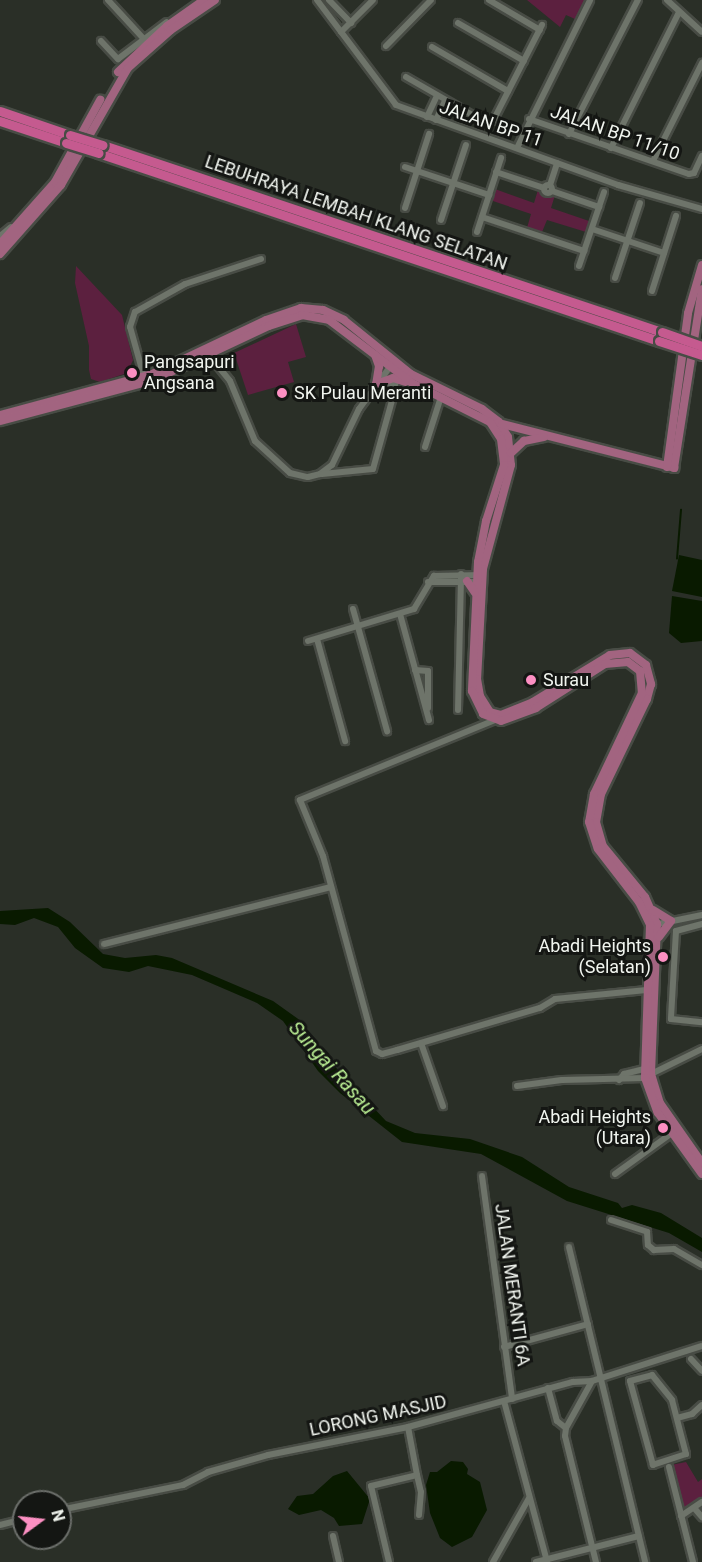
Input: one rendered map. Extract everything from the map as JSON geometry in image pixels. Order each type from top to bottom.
[{"type":"highway","name":"LEBUHRAYA LEMBAH KLANG SELATAN","points":[[0,111],[68,139]]},
{"type":"highway","name":"LEBUHRAYA LEMBAH KLANG SELATAN","points":[[0,122],[101,149],[661,337],[702,355]]},
{"type":"highway","name":"LEBUHRAYA LEMBAH KLANG SELATAN","points":[[661,337],[702,346]]},
{"type":"main road","points":[[0,244],[65,168],[126,62],[183,14],[204,0]]},
{"type":"main road","points":[[0,254],[61,185],[128,68],[171,30],[215,0]]},
{"type":"main road","points":[[670,468],[698,304],[702,265]]},
{"type":"main road","points":[[670,468],[670,440],[702,289]]},
{"type":"main road","points":[[0,415],[144,376],[302,308],[323,310],[345,320],[410,383]]},
{"type":"main road","points":[[0,421],[154,380],[269,326],[302,315],[329,320],[392,364],[422,381],[473,404],[499,422],[544,437],[670,468]]},
{"type":"main road","points":[[373,352],[379,366],[375,386]]},
{"type":"main road","points":[[375,386],[393,378],[441,397],[490,422],[504,449],[503,475],[486,520],[478,562],[471,578],[475,594],[472,691],[478,709],[495,720],[522,716],[605,664],[628,662],[640,671],[644,686],[639,703],[594,794],[589,822],[598,849],[639,902],[653,925],[647,990],[646,1074],[655,1107],[702,1174]]},
{"type":"main road","points":[[499,422],[508,437],[511,453],[509,476],[471,578],[477,679],[483,702],[495,714],[533,702],[610,654],[630,653],[646,665],[651,684],[648,699],[601,795],[596,822],[603,846],[659,917],[671,921],[658,943]]},
{"type":"main road","points":[[511,453],[524,441],[544,437]]},
{"type":"main road","points":[[644,463],[661,459],[670,440]]},
{"type":"main road","points":[[651,907],[658,943],[646,1074],[660,1103],[702,1163]]},
{"type":"street","points":[[108,0],[143,38]]},
{"type":"street","name":"JALAN BP 11","points":[[316,0],[390,100],[427,117],[557,163],[702,209]]},
{"type":"street","points":[[329,0],[351,23]]},
{"type":"street","points":[[341,32],[374,0]]},
{"type":"street","points":[[386,46],[431,0]]},
{"type":"street","points":[[406,77],[481,120],[493,121],[541,28],[489,0]]},
{"type":"street","points":[[517,148],[529,119],[590,0]]},
{"type":"street","points":[[569,134],[638,0]]},
{"type":"street","points":[[667,0],[702,32]]},
{"type":"street","points":[[611,148],[680,12]]},
{"type":"street","points":[[101,41],[118,59],[143,38],[175,16],[183,14]]},
{"type":"street","points":[[458,23],[524,61]]},
{"type":"street","points":[[432,47],[508,91]]},
{"type":"street","points":[[652,162],[702,63]]},
{"type":"street","points":[[427,117],[437,96]]},
{"type":"street","points":[[436,120],[445,101]]},
{"type":"street","name":"JALAN BP 11/10","points":[[529,119],[691,174],[702,156]]},
{"type":"street","points":[[405,208],[429,134]]},
{"type":"street","points":[[441,220],[466,145]]},
{"type":"street","points":[[477,232],[501,158]]},
{"type":"street","points":[[549,188],[557,163]]},
{"type":"street","points":[[405,167],[489,195]]},
{"type":"street","points":[[496,172],[549,188],[599,207]]},
{"type":"street","points":[[579,266],[604,192]]},
{"type":"street","points":[[615,278],[640,204]]},
{"type":"street","points":[[482,216],[584,251]]},
{"type":"street","points":[[652,291],[676,216]]},
{"type":"street","points":[[0,236],[20,222]]},
{"type":"street","points":[[592,229],[664,253]]},
{"type":"street","points":[[144,376],[130,327],[135,312],[185,284],[261,259]]},
{"type":"street","points":[[195,362],[211,359],[220,366],[241,409],[250,435],[271,459],[299,476],[373,469],[393,397],[392,385]]},
{"type":"street","points":[[320,474],[338,457],[359,409],[392,364]]},
{"type":"street","points":[[375,386],[410,383]]},
{"type":"street","points":[[425,447],[441,397]]},
{"type":"street","points":[[308,641],[414,609],[428,582],[471,578],[458,710]]},
{"type":"street","points":[[353,609],[387,731]]},
{"type":"street","points":[[400,614],[415,670],[429,720],[428,671],[415,670]]},
{"type":"street","points":[[317,639],[345,741]]},
{"type":"street","points":[[495,720],[300,800],[331,886],[376,1051],[382,1054],[421,1043],[540,1008],[551,1000],[647,990]]},
{"type":"street","points":[[104,944],[331,886]]},
{"type":"street","points":[[653,925],[702,915]]},
{"type":"street","points":[[702,924],[676,931],[672,1020],[702,1022]]},
{"type":"street","points":[[421,1043],[443,1106]]},
{"type":"street","points":[[518,1086],[562,1080],[619,1080],[646,1074],[702,1049]]},
{"type":"street","points":[[615,1174],[672,1133]]},
{"type":"street","name":"JALAN MERANTI 6A","points":[[482,1176],[512,1399]]},
{"type":"street","points":[[610,1220],[647,1232],[648,1245],[654,1250],[674,1249],[702,1265]]},
{"type":"street","points":[[569,1247],[645,1562]]},
{"type":"street","points":[[504,1347],[588,1324]]},
{"type":"street","name":"LORONG MASJID","points":[[72,1508],[183,1485],[208,1472],[268,1455],[408,1427],[548,1389],[592,1381],[702,1346]]},
{"type":"street","points":[[691,1359],[702,1371]]},
{"type":"street","points":[[652,1375],[672,1400],[677,1418],[686,1454],[669,1464],[651,1462],[630,1381],[652,1375]]},
{"type":"street","points":[[563,1427],[592,1381]]},
{"type":"street","points":[[548,1389],[563,1427],[596,1562]]},
{"type":"street","points":[[504,1401],[546,1560]]},
{"type":"street","points":[[677,1418],[692,1414],[702,1405]]},
{"type":"street","points":[[408,1427],[422,1492],[419,1515]]},
{"type":"street","points":[[669,1464],[693,1562]]},
{"type":"street","points":[[389,1562],[371,1486],[417,1475]]},
{"type":"street","points":[[493,1562],[529,1498]]},
{"type":"street","points":[[681,1516],[695,1509],[702,1502]]},
{"type":"street","points":[[695,1509],[702,1517]]},
{"type":"street","points":[[333,1536],[339,1562]]},
{"type":"street","points":[[536,1562],[639,1536]]},
{"type":"shaded area","points":[[527,0],[585,0],[575,19],[566,15],[560,27]]},
{"type":"shaded area","points":[[495,189],[534,203],[538,190],[548,196],[555,195],[551,208],[589,221],[586,232],[547,220],[542,232],[527,228],[531,214],[490,200]]},
{"type":"shaded area","points":[[76,266],[122,315],[133,360],[127,373],[100,382],[91,379],[89,346],[75,283]]},
{"type":"shaded area","points":[[296,324],[306,357],[288,362],[294,382],[248,395],[234,353]]},
{"type":"shaded area","points":[[686,1462],[698,1482],[702,1479],[702,1498],[684,1512],[671,1465]]},
{"type":"water","points":[[679,555],[702,560],[702,597],[672,591]]},
{"type":"water","points":[[672,596],[702,601],[702,641],[681,643],[669,633]]},
{"type":"water","name":"Sungai Rasau","points":[[48,908],[70,922],[103,954],[125,958],[156,955],[172,958],[273,1001],[301,1021],[325,1056],[386,1121],[415,1133],[470,1139],[522,1157],[569,1187],[618,1203],[622,1208],[632,1205],[661,1213],[702,1238],[702,1252],[669,1233],[567,1201],[481,1154],[402,1142],[340,1093],[318,1071],[283,1021],[257,1003],[192,975],[148,966],[129,972],[103,968],[75,948],[58,927],[34,918],[15,925],[0,924],[0,911]]},
{"type":"water","points":[[451,1461],[463,1462],[468,1469],[467,1474],[480,1482],[487,1510],[472,1537],[452,1547],[440,1538],[430,1513],[426,1485],[430,1472],[437,1472]]},
{"type":"water","points":[[347,1471],[370,1499],[362,1524],[339,1526],[334,1518],[321,1510],[299,1515],[288,1509],[297,1496],[313,1494],[333,1476]]},
{"type":"waterway","points":[[677,559],[681,510]]},
{"type":"place","name":"Pangsapuri Angsana","points":[[132,373]]},
{"type":"place","name":"SK Pulau Meranti","points":[[282,393]]},
{"type":"place","name":"Surau","points":[[531,680]]},
{"type":"place","name":"Abadi Heights (Selatan)","points":[[663,957]]},
{"type":"place","name":"Abadi Heights (Utara)","points":[[663,1128]]}]
